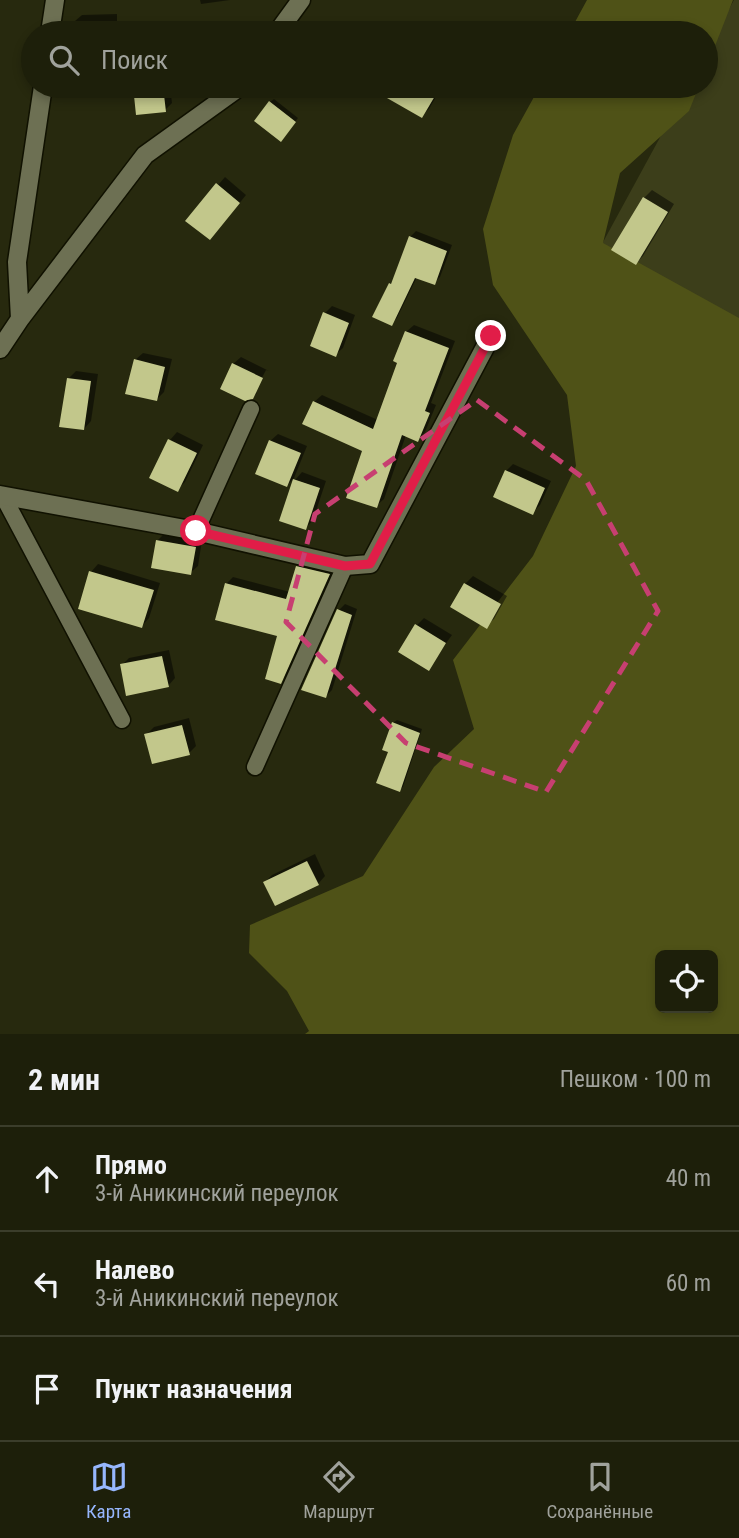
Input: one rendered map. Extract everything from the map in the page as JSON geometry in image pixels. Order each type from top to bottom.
[{"type":"street","points":[[52,21],[55,0]]},
{"type":"street","points":[[286,21],[301,0]]},
{"type":"street","points":[[19,319],[8,258],[41,98]]},
{"type":"street","points":[[0,349],[19,319],[145,155],[224,98]]},
{"type":"street","points":[[2,496],[196,531],[345,566],[370,564],[491,336]]},
{"type":"lane","points":[[196,531],[251,410]]},
{"type":"lane","points":[[2,496],[122,720]]},
{"type":"lane","points":[[255,766],[345,566]]},
{"type":"highlighted area","points":[[477,400],[586,480],[658,611],[546,792],[406,743],[286,622],[315,514]]},
{"type":"green space","points":[[734,0],[739,0],[739,371],[590,266],[681,98],[718,98],[718,30]]},
{"type":"shaded area","points":[[587,0],[733,0],[718,38],[718,21],[576,21]]},
{"type":"shaded area","points":[[533,98],[694,98],[689,111],[620,173],[603,243],[739,318],[739,1034],[305,1034],[309,1031],[287,991],[249,953],[250,925],[363,876],[434,767],[474,729],[453,660],[533,556],[576,466],[567,395],[493,285],[483,229],[513,135]]},
{"type":"building","points":[[134,98],[164,98],[166,112],[136,115]]},
{"type":"building","points":[[387,98],[434,98],[422,118]]},
{"type":"building","points":[[269,101],[296,122],[281,142],[254,121]]},
{"type":"building","points":[[216,183],[240,203],[210,240],[185,221]]},
{"type":"building","points":[[643,197],[668,212],[636,265],[611,250]]},
{"type":"building","points":[[409,236],[447,251],[435,285],[415,278],[392,326],[372,317],[389,283],[391,284]]},
{"type":"building","points":[[323,312],[349,323],[336,357],[310,346]]},
{"type":"building","points":[[405,331],[449,348],[425,411],[430,413],[418,442],[402,435],[377,508],[346,498],[362,451],[302,424],[313,401],[373,429],[397,363],[393,361]]},
{"type":"building","points":[[134,359],[165,367],[157,401],[125,394]]},
{"type":"building","points":[[232,363],[263,378],[253,399],[245,401],[220,389]]},
{"type":"building","points":[[67,378],[91,381],[84,430],[59,427]]},
{"type":"building","points":[[168,439],[197,453],[178,492],[149,478]]},
{"type":"building","points":[[269,440],[301,453],[287,487],[255,474]]},
{"type":"building","points":[[505,470],[545,488],[533,515],[493,497]]},
{"type":"building","points":[[293,479],[320,488],[306,530],[279,521]]},
{"type":"building","points":[[156,540],[196,547],[191,575],[151,568]]},
{"type":"building","points":[[296,566],[330,574],[281,684],[265,679],[277,636],[215,620],[225,583],[286,599]]},
{"type":"building","points":[[89,571],[154,590],[142,628],[78,609]]},
{"type":"building","points":[[464,583],[501,604],[487,629],[450,607]]},
{"type":"building","points":[[337,609],[352,615],[326,698],[301,690]]},
{"type":"building","points":[[415,624],[446,643],[429,671],[398,652]]},
{"type":"building","points":[[162,656],[169,687],[126,696],[120,664]]},
{"type":"building","points":[[392,722],[420,733],[400,792],[376,783],[388,752],[382,750]]},
{"type":"building","points":[[182,725],[190,755],[152,764],[144,734]]},
{"type":"building","points":[[307,861],[319,885],[275,906],[263,882]]},
{"type":"route","points":[[196,531],[345,566],[370,564],[491,336]]}]
